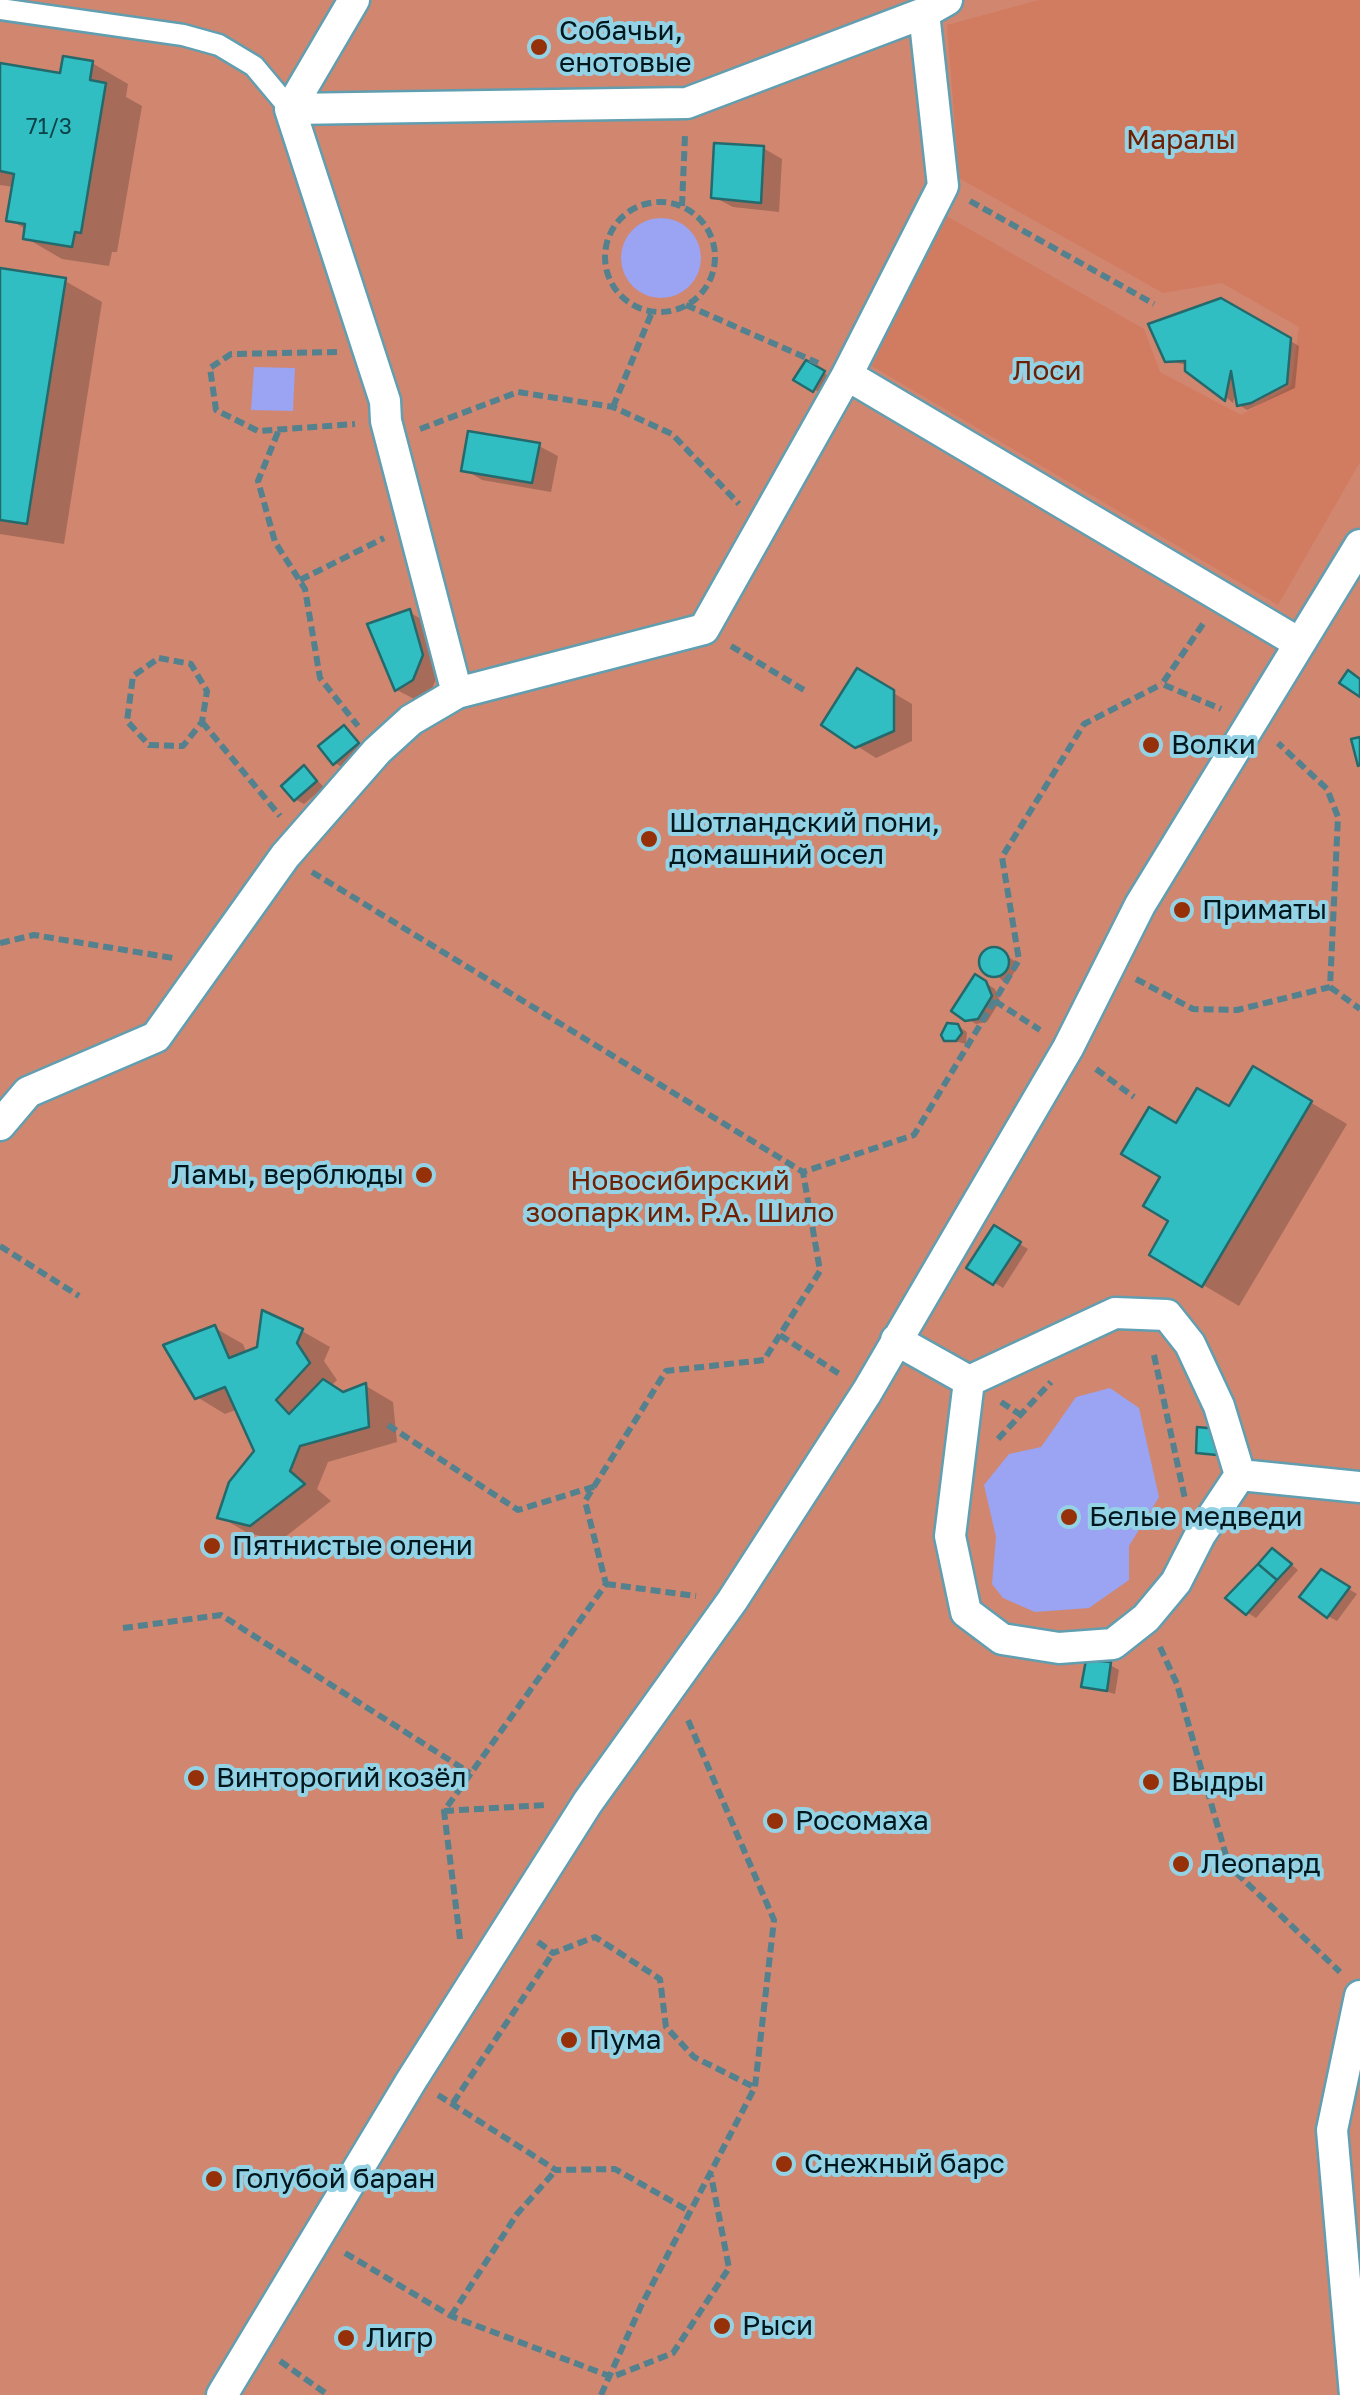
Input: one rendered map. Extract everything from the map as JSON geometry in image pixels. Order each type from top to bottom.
[{"type":"street","points":[[354,0],[290,109],[385,400],[388,431],[457,693]]},
{"type":"street","points":[[0,1124],[28,1092],[156,1037],[293,848],[377,751],[410,720],[457,693],[704,629],[847,376],[943,186],[936,6],[687,103],[290,109]]},
{"type":"street","points":[[847,376],[1299,644]]},
{"type":"street","points":[[222,2395],[467,1990],[588,1802],[732,1600],[867,1392],[1068,1048],[1110,962],[1249,720],[1360,545]]},
{"type":"street","points":[[968,1382],[1114,1313],[1167,1315],[1190,1344],[1219,1406],[1240,1475]]},
{"type":"street","points":[[896,1340],[968,1382]]},
{"type":"street","points":[[968,1382],[950,1536],[966,1612],[1002,1638],[1059,1648],[1113,1644],[1146,1618],[1176,1582],[1200,1535],[1240,1475]]},
{"type":"street","points":[[1240,1475],[1360,1487]]},
{"type":"street","points":[[1354,1987],[1332,2130],[1354,2395]]},
{"type":"lane","points":[[0,9],[183,35],[219,45],[254,66],[290,109]]},
{"type":"path","points":[[682,206],[687,103]]},
{"type":"path","points":[[943,186],[1154,304]]},
{"type":"path","points":[[646,204],[682,206],[708,230],[714,246],[710,280],[686,305],[652,312],[619,295],[604,260],[606,242],[628,212],[646,204]]},
{"type":"path","points":[[686,305],[847,376]]},
{"type":"path","points":[[613,407],[652,312]]},
{"type":"path","points":[[368,351],[231,354],[210,368],[216,410],[258,430],[278,432],[388,431],[518,392],[613,407],[672,434],[763,528]]},
{"type":"path","points":[[278,432],[258,481],[275,542],[300,580],[320,678],[377,751]]},
{"type":"path","points":[[300,580],[414,524]]},
{"type":"path","points":[[804,1172],[914,1135],[1020,960],[1002,858],[1084,724],[1162,684],[1222,596]]},
{"type":"path","points":[[704,629],[804,690]]},
{"type":"path","points":[[202,722],[183,746],[149,745],[127,721],[133,676],[158,658],[191,664],[207,691],[202,722],[293,848],[804,1172],[820,1270],[764,1360],[666,1371],[585,1500],[606,1584],[444,1811],[467,1990]]},
{"type":"path","points":[[1162,684],[1249,720],[1306,764],[1328,789],[1338,817],[1330,987]]},
{"type":"path","points":[[0,943],[34,935],[209,964]]},
{"type":"path","points":[[1110,962],[1193,1010],[1237,1010],[1330,987]]},
{"type":"path","points":[[1330,987],[1360,1009]]},
{"type":"path","points":[[0,1246],[79,1296]]},
{"type":"path","points":[[780,1335],[867,1392]]},
{"type":"path","points":[[1137,1351],[1190,1344]]},
{"type":"path","points":[[1152,1349],[1188,1513],[1200,1535]]},
{"type":"path","points":[[992,1452],[999,1438],[1055,1378]]},
{"type":"path","points":[[388,1424],[518,1510],[597,1485]]},
{"type":"path","points":[[606,1584],[732,1600]]},
{"type":"path","points":[[123,1628],[222,1615],[470,1773]]},
{"type":"path","points":[[1146,1618],[1177,1684],[1229,1866],[1354,1987]]},
{"type":"path","points":[[601,2395],[641,2306],[755,2087],[774,1920],[672,1682]]},
{"type":"path","points":[[444,1811],[588,1802]]},
{"type":"path","points":[[513,1923],[552,1953]]},
{"type":"path","points":[[453,2104],[552,1953],[595,1936],[660,1979],[666,2026],[694,2056],[755,2087]]},
{"type":"path","points":[[410,2080],[556,2170],[615,2169],[689,2211]]},
{"type":"path","points":[[451,2316],[517,2214],[556,2170]]},
{"type":"path","points":[[318,2237],[451,2316],[612,2377],[673,2353],[728,2268],[711,2174]]},
{"type":"path","points":[[252,2342],[328,2395]]},
{"type":"green space","name":"Новосибирский зоопарк им. Р.А. Шило","points":[[0,0],[1360,0],[1360,2395],[0,2395]]},
{"type":"green space","points":[[1039,0],[1360,0],[1360,462],[1278,605],[872,366],[943,214],[1144,329],[1160,372],[1241,415],[1291,386],[1299,327],[1222,283],[1163,293],[959,178],[947,25]]},
{"type":"water","points":[[661,218],[676,221],[689,230],[698,243],[698,273],[689,286],[676,295],[661,298],[646,295],[633,286],[624,273],[621,258],[624,243],[633,230],[646,221]]},
{"type":"water","points":[[254,367],[295,368],[293,411],[251,410]]},
{"type":"water","name":"Белые медведи","points":[[1110,1388],[1139,1408],[1159,1497],[1129,1546],[1129,1580],[1089,1608],[1035,1612],[1003,1598],[992,1584],[996,1537],[984,1485],[1009,1454],[1041,1447],[1076,1397]]},
{"type":"building","points":[[63,56],[93,61],[90,80],[106,83],[81,233],[75,232],[72,247],[23,239],[25,224],[6,221],[14,174],[0,171],[0,63],[60,73]]},
{"type":"building","points":[[714,143],[764,146],[761,203],[711,198]]},
{"type":"building","points":[[0,268],[66,278],[27,524],[0,520]]},
{"type":"building","points":[[1221,298],[1291,338],[1287,384],[1251,403],[1237,406],[1231,371],[1225,401],[1185,371],[1185,361],[1165,362],[1148,324]]},
{"type":"building","points":[[806,360],[825,371],[813,392],[793,380]]},
{"type":"building","points":[[468,431],[540,443],[532,483],[461,471]]},
{"type":"building","points":[[410,609],[423,655],[413,680],[395,691],[367,624]]},
{"type":"building","points":[[857,668],[894,690],[894,731],[855,748],[821,725]]},
{"type":"building","points":[[1348,670],[1360,679],[1360,697],[1339,683]]},
{"type":"building","points":[[344,725],[359,743],[333,765],[318,746]]},
{"type":"building","points":[[1360,737],[1360,765],[1358,766],[1351,739]]},
{"type":"building","points":[[304,765],[317,781],[294,801],[281,786]]},
{"type":"building","points":[[994,947],[1005,951],[1009,962],[1005,973],[994,977],[983,973],[979,962],[983,951]]},
{"type":"building","points":[[975,974],[986,981],[992,996],[978,1019],[965,1021],[951,1011]]},
{"type":"building","points":[[947,1023],[958,1024],[962,1033],[956,1041],[944,1041],[941,1035]]},
{"type":"building","points":[[1253,1066],[1312,1101],[1202,1287],[1149,1255],[1168,1221],[1143,1206],[1160,1177],[1121,1154],[1149,1107],[1176,1123],[1197,1088],[1229,1106]]},
{"type":"building","points":[[994,1225],[1021,1242],[993,1285],[966,1268]]},
{"type":"building","points":[[262,1310],[303,1329],[297,1343],[310,1363],[276,1400],[289,1414],[323,1379],[343,1392],[366,1383],[369,1427],[300,1446],[290,1471],[305,1484],[250,1526],[217,1518],[229,1482],[254,1451],[225,1387],[195,1399],[163,1345],[215,1325],[229,1358],[257,1347]]},
{"type":"building","points":[[1197,1427],[1218,1429],[1217,1455],[1196,1453]]},
{"type":"building","points":[[1272,1548],[1292,1564],[1277,1580],[1258,1564]]},
{"type":"building","points":[[1258,1564],[1277,1580],[1246,1615],[1225,1598]]},
{"type":"building","points":[[1321,1569],[1350,1587],[1327,1618],[1299,1597]]},
{"type":"building","points":[[1086,1660],[1111,1662],[1107,1691],[1081,1687]]},
{"type":"place","name":"Собачьи, енотовые","points":[[539,47]]},
{"type":"place","name":"Волки","points":[[1151,745]]},
{"type":"place","name":"Шотландский пони, домашний осел","points":[[649,839]]},
{"type":"place","name":"Приматы","points":[[1182,910]]},
{"type":"place","name":"Ламы, верблюды","points":[[424,1175]]},
{"type":"place","name":"Белые медведи","points":[[1069,1517]]},
{"type":"place","name":"Пятнистые олени","points":[[212,1546]]},
{"type":"place","name":"Винторогий козёл","points":[[196,1778]]},
{"type":"place","name":"Выдры","points":[[1151,1782]]},
{"type":"place","name":"Росомаха","points":[[775,1821]]},
{"type":"place","name":"Леопард","points":[[1181,1864]]},
{"type":"place","name":"Пума","points":[[569,2040]]},
{"type":"place","name":"Снежный барс","points":[[784,2164]]},
{"type":"place","name":"Голубой баран","points":[[214,2179]]},
{"type":"place","name":"Рыси","points":[[722,2326]]},
{"type":"place","name":"Лигр","points":[[346,2338]]},
{"type":"park label","name":"Маралы","points":[[1181,140]]},
{"type":"park label","name":"Лоси","points":[[1047,371]]}]
